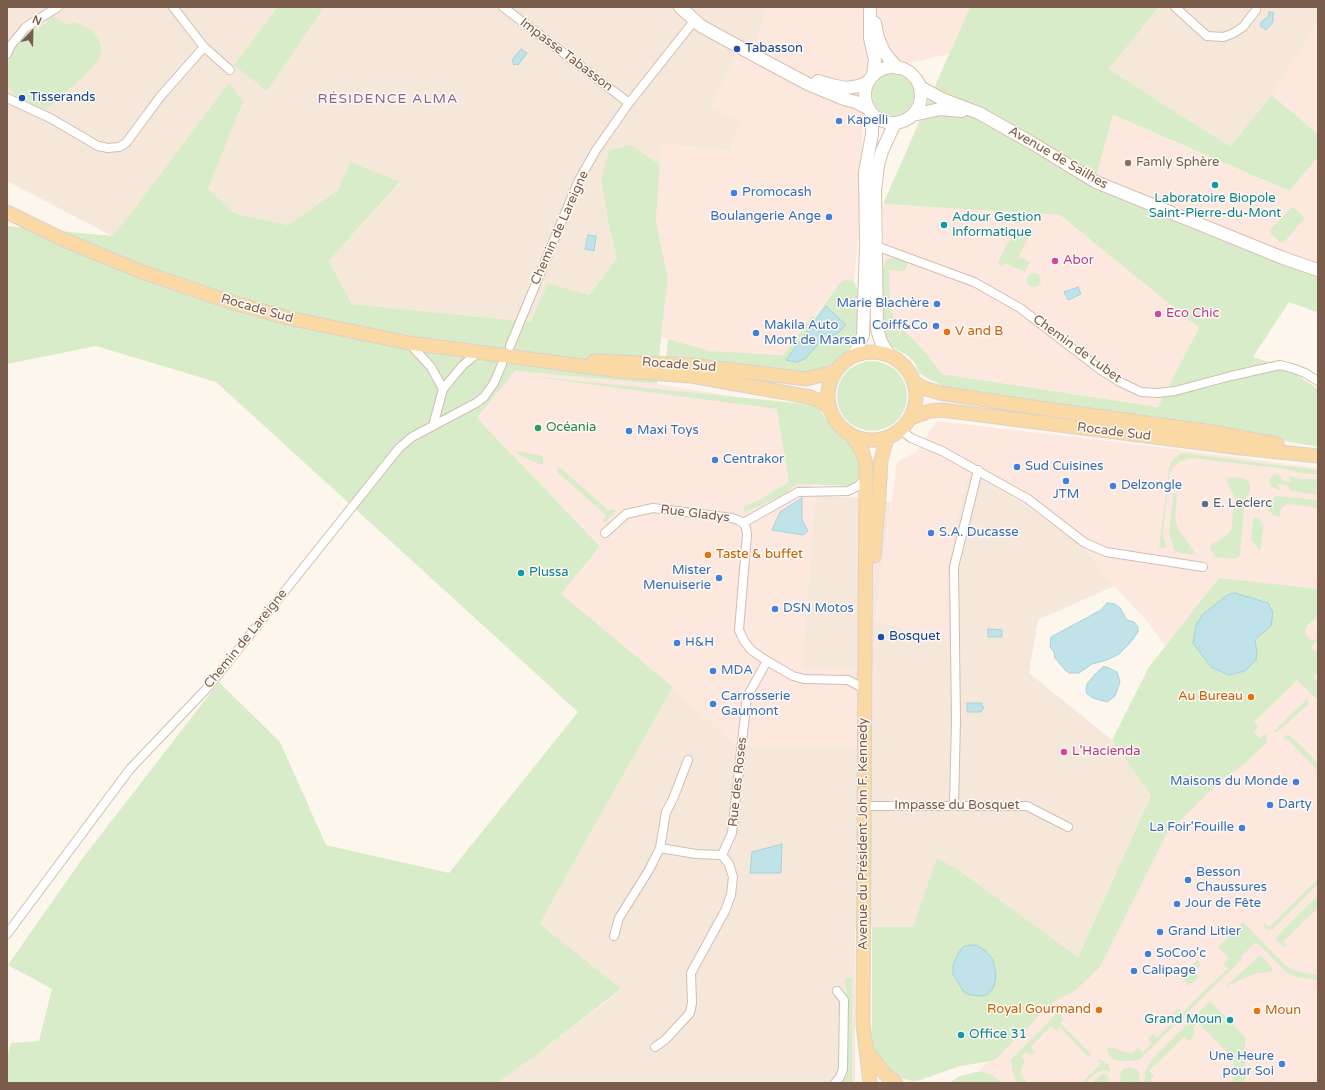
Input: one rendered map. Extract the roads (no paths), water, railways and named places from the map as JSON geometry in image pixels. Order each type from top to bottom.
[{"type":"main road","name":"Rocade Sud","points":[[7,212],[62,239],[142,272],[227,301],[288,318],[409,343],[478,353],[620,371],[691,376],[810,397],[829,407]]},
{"type":"main road","points":[[866,352],[878,352],[889,355],[900,362],[909,371],[915,383],[917,394],[916,406],[911,418],[901,430],[887,438],[875,441],[864,440],[852,436],[842,429],[834,419],[829,407],[828,389],[834,372],[840,365],[854,355],[866,352]]},
{"type":"main road","name":"Rocade Sud","points":[[521,359],[692,365],[806,379],[834,372]]},
{"type":"main road","name":"Rocade Sud","points":[[915,383],[924,388],[940,393],[1212,432],[1318,451]]},
{"type":"main road","name":"Rocade Sud","points":[[911,418],[930,411],[942,410],[1240,448],[1318,456]]},
{"type":"main road","name":"Avenue du Président John F. Kennedy","points":[[852,436],[863,453],[866,464],[863,1024],[870,1083]]},
{"type":"main road","name":"Avenue du Président John F. Kennedy","points":[[866,617],[874,556],[881,460],[887,438]]},
{"type":"main road","name":"Avenue du Président John F. Kennedy","points":[[867,1050],[885,1074],[896,1083]]},
{"type":"street","points":[[7,54],[11,45],[26,27],[58,7]]},
{"type":"street","points":[[173,7],[204,47],[230,70]]},
{"type":"street","name":"Impasse Tabasson","points":[[503,7],[629,104]]},
{"type":"street","points":[[680,7],[701,26],[808,84],[844,99],[856,102],[878,119],[886,122],[902,122],[913,115],[918,108],[920,101],[920,87],[916,80],[905,70],[897,68],[880,70],[859,86],[846,88],[787,72]]},
{"type":"street","points":[[871,7],[878,38],[884,52],[897,68]]},
{"type":"street","points":[[871,7],[870,38],[875,60],[871,78],[865,91],[865,100],[870,112],[872,134],[865,172],[877,329],[881,342],[889,355]]},
{"type":"street","points":[[1175,7],[1207,36],[1223,37],[1232,34],[1243,27],[1256,10]]},
{"type":"street","name":"Chemin de Lareigne","points":[[510,346],[578,182],[596,150],[629,104],[694,21]]},
{"type":"street","points":[[7,98],[50,118],[98,146],[108,148],[118,147],[126,143],[160,97],[204,47]]},
{"type":"street","name":"Avenue de Sailhes","points":[[920,87],[942,99],[979,113],[1026,139],[1096,182],[1283,258],[1318,270]]},
{"type":"street","name":"Avenue de Sailhes","points":[[913,115],[940,109],[979,113]]},
{"type":"street","points":[[854,355],[863,335],[878,165],[885,143],[895,123]]},
{"type":"street","name":"Chemin de Lubet","points":[[871,246],[974,282],[1020,308],[1102,370],[1120,382],[1141,392],[1158,393],[1175,391],[1231,376],[1280,366],[1292,368],[1305,373],[1318,381]]},
{"type":"street","points":[[409,343],[431,367],[443,389]]},
{"type":"street","points":[[433,426],[443,389],[463,365],[478,353]]},
{"type":"street","name":"Chemin de Lareigne","points":[[7,934],[130,769],[209,686],[399,448],[412,437],[480,400],[494,383],[502,364]]},
{"type":"street","points":[[901,430],[911,438],[942,451],[1028,499],[1086,543],[1106,552],[1203,567]]},
{"type":"street","points":[[954,806],[956,720],[954,567],[978,470]]},
{"type":"street","points":[[865,689],[848,680],[804,680],[793,676],[751,650],[744,641],[739,630],[747,534],[743,523],[798,492],[848,491],[858,486],[866,478]]},
{"type":"street","name":"Rue Gladys","points":[[605,534],[626,514],[652,508],[732,518],[743,523]]},
{"type":"street","name":"Rue des Roses","points":[[722,855],[732,833],[747,697],[767,661]]},
{"type":"street","points":[[614,936],[620,918],[649,870],[660,848],[666,812],[673,799],[688,760]]},
{"type":"street","name":"Impasse du Bosquet","points":[[865,806],[1027,806],[1068,827]]},
{"type":"street","points":[[656,1047],[665,1040],[690,1013],[692,1003],[691,973],[725,911],[731,895],[733,877],[729,864],[722,855],[696,854],[660,848]]},
{"type":"street","points":[[835,1083],[843,1070],[844,1000],[837,991]]},
{"type":"water","points":[[1269,12],[1273,12],[1273,22],[1266,30],[1260,26],[1261,22],[1268,17]]},
{"type":"water","points":[[521,49],[527,53],[518,65],[514,65],[512,60]]},
{"type":"water","points":[[588,235],[596,236],[594,251],[585,249]]},
{"type":"water","points":[[1078,287],[1081,294],[1068,300],[1064,292]]},
{"type":"water","points":[[826,306],[846,325],[838,333],[820,342],[805,359],[796,362],[786,360]]},
{"type":"water","points":[[802,498],[802,520],[808,531],[803,535],[772,530],[780,512]]},
{"type":"water","points":[[1235,593],[1268,603],[1273,612],[1271,626],[1255,640],[1257,652],[1256,660],[1245,671],[1229,675],[1211,667],[1193,643],[1196,625],[1202,615],[1227,595]]},
{"type":"water","points":[[1107,603],[1115,604],[1120,608],[1127,620],[1134,622],[1138,627],[1138,632],[1119,654],[1107,660],[1092,664],[1079,673],[1069,673],[1055,658],[1054,652],[1050,647],[1051,637],[1101,610]]},
{"type":"water","points":[[988,629],[1002,630],[1002,637],[988,637]]},
{"type":"water","points":[[1103,667],[1107,667],[1117,672],[1120,682],[1115,696],[1107,702],[1093,698],[1087,694],[1086,690],[1087,684]]},
{"type":"water","points":[[967,703],[982,703],[981,705],[984,707],[981,712],[967,712]]},
{"type":"water","points":[[782,844],[781,873],[750,873],[752,852]]},
{"type":"water","points":[[976,945],[986,951],[993,960],[996,973],[995,983],[992,990],[983,996],[970,995],[964,992],[953,974],[953,965],[958,954],[962,948]]},
{"type":"place","name":"Tabasson","points":[[737,49]]},
{"type":"place","name":"Tisserands","points":[[22,98]]},
{"type":"place","name":"Kapelli","points":[[839,121]]},
{"type":"place","name":"Famly Sphère","points":[[1128,163]]},
{"type":"place","name":"Laboratoire Biopole Saint-Pierre-du-Mont","points":[[1215,185]]},
{"type":"place","name":"Promocash","points":[[734,193]]},
{"type":"place","name":"Boulangerie Ange","points":[[829,217]]},
{"type":"place","name":"Adour Gestion Informatique","points":[[944,225]]},
{"type":"place","name":"Abor","points":[[1055,261]]},
{"type":"place","name":"Marie Blachère","points":[[937,304]]},
{"type":"place","name":"Eco Chic","points":[[1158,314]]},
{"type":"place","name":"Coiff&Co","points":[[936,326]]},
{"type":"place","name":"V and B","points":[[947,332]]},
{"type":"place","name":"Makila Auto Mont de Marsan","points":[[756,333]]},
{"type":"place","name":"Océania","points":[[538,428]]},
{"type":"place","name":"Maxi Toys","points":[[629,431]]},
{"type":"place","name":"Centrakor","points":[[715,460]]},
{"type":"place","name":"Sud Cuisines","points":[[1017,467]]},
{"type":"place","name":"JTM","points":[[1066,481]]},
{"type":"place","name":"Delzongle","points":[[1113,486]]},
{"type":"place","name":"E. Leclerc","points":[[1205,504]]},
{"type":"place","name":"S.A. Ducasse","points":[[931,533]]},
{"type":"place","name":"Taste & buffet","points":[[708,555]]},
{"type":"place","name":"Plussa","points":[[521,573]]},
{"type":"place","name":"Mister Menuiserie","points":[[719,578]]},
{"type":"place","name":"DSN Motos","points":[[775,609]]},
{"type":"place","name":"Bosquet","points":[[881,637]]},
{"type":"place","name":"H&H","points":[[677,643]]},
{"type":"place","name":"MDA","points":[[713,671]]},
{"type":"place","name":"Au Bureau","points":[[1251,697]]},
{"type":"place","name":"Carrosserie Gaumont","points":[[713,704]]},
{"type":"place","name":"L'Hacienda","points":[[1064,752]]},
{"type":"place","name":"Maisons du Monde","points":[[1296,782]]},
{"type":"place","name":"Darty","points":[[1270,805]]},
{"type":"place","name":"La Foir'Fouille","points":[[1242,828]]},
{"type":"place","name":"Besson Chaussures","points":[[1188,880]]},
{"type":"place","name":"Jour de Fête","points":[[1177,904]]},
{"type":"place","name":"Grand Litier","points":[[1160,932]]},
{"type":"place","name":"SoCoo'c","points":[[1148,954]]},
{"type":"place","name":"Calipage","points":[[1134,971]]},
{"type":"place","name":"Royal Gourmand","points":[[1099,1010]]},
{"type":"place","name":"Moun","points":[[1257,1011]]},
{"type":"place","name":"Grand Moun","points":[[1230,1020]]},
{"type":"place","name":"Office 31","points":[[961,1035]]},
{"type":"place","name":"Une Heure pour Soi","points":[[1282,1064]]},
{"type":"district","name":"RÉSIDENCE ALMA","points":[[388,99]]}]
